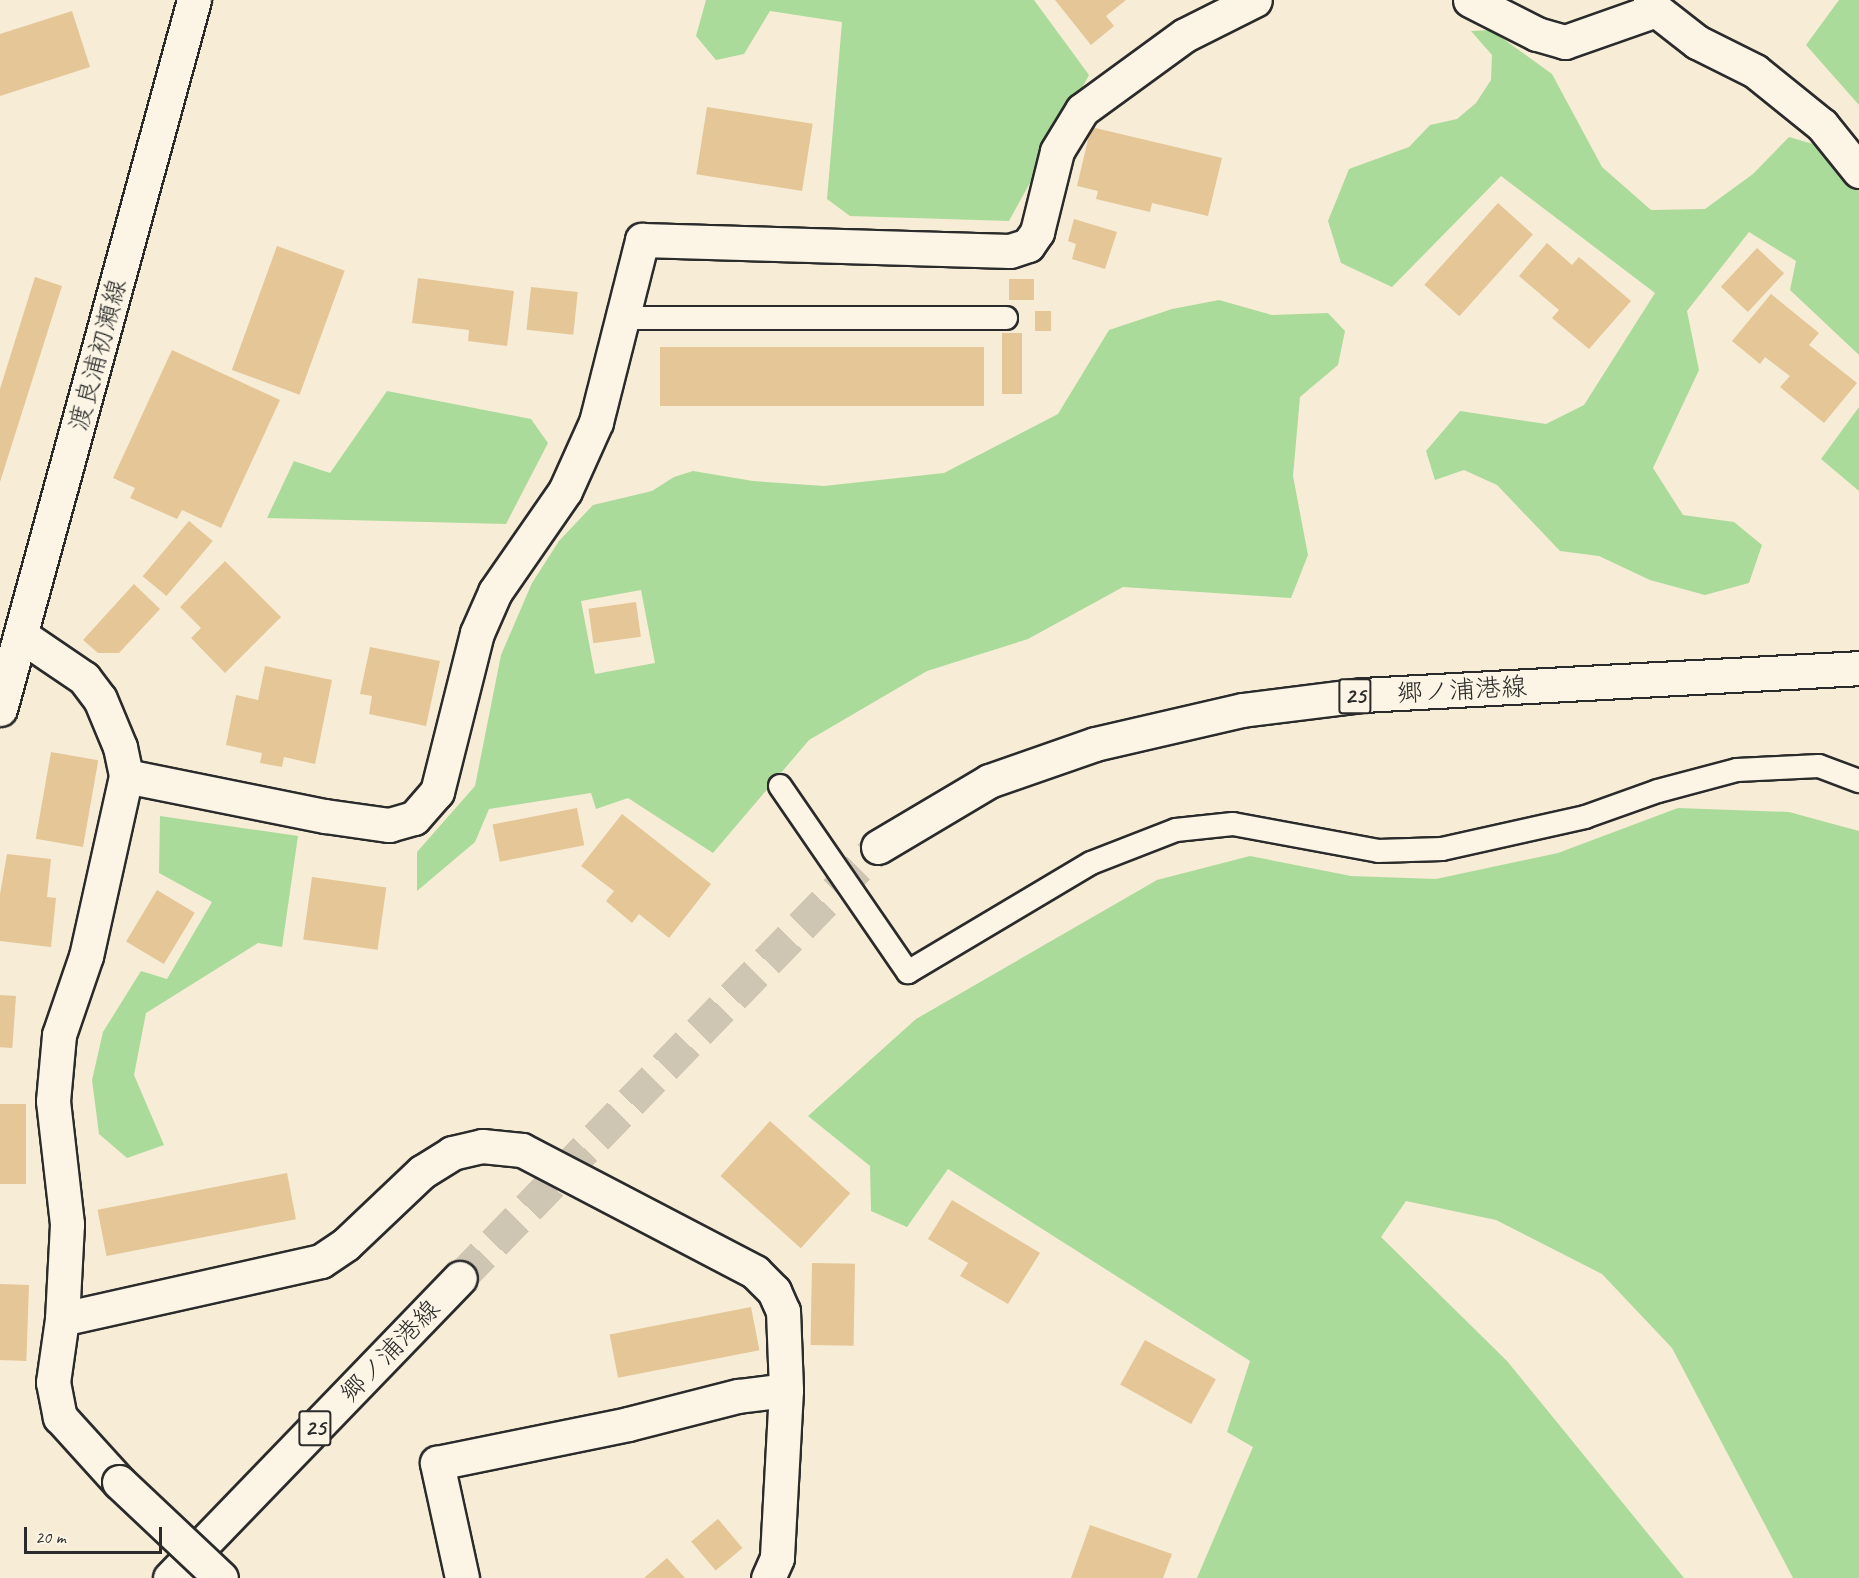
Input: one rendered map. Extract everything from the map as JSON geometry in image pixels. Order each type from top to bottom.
[{"type":"street","name":"渡良浦初瀬線","points":[[0,709],[22,636],[194,0]]},
{"type":"street","points":[[126,776],[325,816],[389,825],[414,818],[437,792],[477,633],[491,602],[565,491],[596,422],[642,240],[1010,251],[1028,245],[1037,232],[1057,151],[1082,110],[1185,35],[1255,0]]},
{"type":"street","points":[[1470,0],[1537,34],[1565,42],[1653,5],[1697,42],[1755,71],[1822,125],[1859,171]]},
{"type":"street","points":[[22,636],[84,678],[100,699],[120,747],[126,776],[86,956],[59,1035],[54,1101],[67,1224],[62,1319],[53,1382],[60,1417],[118,1482],[221,1578]]},
{"type":"street","name":"郷ノ浦港線","points":[[878,847],[989,781],[1095,744],[1242,710],[1363,695],[1859,668]]},
{"type":"street","points":[[62,1319],[321,1261],[346,1244],[422,1172],[452,1153],[482,1146],[522,1150],[755,1272],[774,1291],[783,1311],[786,1390],[777,1558],[768,1578]]},
{"type":"street","name":"郷ノ浦港線","points":[[170,1578],[460,1278]]},
{"type":"street","points":[[462,1578],[437,1463],[628,1424],[738,1396],[786,1390]]},
{"type":"lane","points":[[624,318],[1006,318]]},
{"type":"lane","points":[[780,786],[908,972],[1092,863],[1176,830],[1233,824],[1378,851],[1442,849],[1585,817],[1658,790],[1737,770],[1819,766],[1859,781]]},
{"type":"green space","points":[[706,0],[1034,0],[1089,75],[1009,221],[850,216],[827,199],[842,22],[770,11],[744,54],[716,60],[696,36]]},
{"type":"green space","points":[[1839,0],[1859,0],[1859,105],[1806,45]]},
{"type":"green space","points":[[1491,30],[1552,74],[1602,167],[1651,210],[1705,209],[1753,174],[1789,137],[1820,146],[1859,189],[1859,355],[1790,290],[1796,261],[1749,232],[1687,311],[1699,370],[1653,468],[1683,515],[1734,522],[1762,545],[1749,583],[1705,595],[1650,580],[1599,556],[1560,551],[1497,485],[1464,470],[1435,480],[1426,451],[1460,411],[1546,424],[1584,405],[1655,293],[1501,176],[1392,287],[1341,263],[1328,221],[1349,169],[1409,147],[1430,125],[1457,119],[1476,103],[1491,80],[1492,55],[1471,31]]},
{"type":"green space","points":[[1219,300],[1272,315],[1328,313],[1345,331],[1338,365],[1300,397],[1293,476],[1308,555],[1291,598],[1123,587],[1028,639],[927,671],[809,740],[713,853],[628,798],[596,809],[591,793],[489,809],[475,842],[417,891],[417,852],[475,786],[501,655],[532,583],[559,541],[593,505],[652,491],[674,477],[693,471],[753,481],[824,486],[944,473],[1058,414],[1109,330],[1172,309]],"holes":[[[641,590],[655,663],[595,674],[581,601]]]},
{"type":"green space","points":[[387,391],[531,419],[548,443],[506,524],[267,518],[294,461],[330,473]]},
{"type":"green space","points":[[1859,407],[1859,491],[1821,459]]},
{"type":"green space","points":[[1678,808],[1789,812],[1859,831],[1859,1578],[1793,1578],[1672,1348],[1602,1274],[1496,1220],[1406,1201],[1381,1237],[1507,1361],[1684,1578],[1197,1578],[1253,1447],[1227,1432],[1250,1361],[948,1169],[907,1227],[871,1211],[870,1166],[808,1116],[916,1019],[1157,880],[1250,856],[1351,876],[1436,879],[1558,853]]},
{"type":"green space","points":[[160,816],[298,836],[282,947],[258,943],[146,1013],[134,1075],[164,1145],[127,1158],[99,1134],[92,1080],[103,1032],[141,971],[167,979],[212,902],[159,873]]},
{"type":"building","points":[[1055,0],[1126,0],[1106,16],[1114,26],[1091,45]]},
{"type":"building","points":[[72,11],[90,67],[0,96],[0,34]]},
{"type":"building","points":[[707,107],[813,124],[802,191],[696,174]]},
{"type":"building","points":[[1091,127],[1222,158],[1208,216],[1152,203],[1150,212],[1096,199],[1098,191],[1077,186]]},
{"type":"building","points":[[1498,203],[1533,234],[1459,316],[1424,285]]},
{"type":"building","points":[[1074,219],[1117,232],[1105,269],[1072,259],[1076,244],[1068,241]]},
{"type":"building","points":[[1547,243],[1572,265],[1579,257],[1631,301],[1589,349],[1552,318],[1559,310],[1519,276]]},
{"type":"building","points":[[277,246],[345,271],[300,395],[232,370]]},
{"type":"building","points":[[1757,248],[1784,273],[1748,312],[1721,287]]},
{"type":"building","points":[[35,277],[62,286],[0,482],[0,389]]},
{"type":"building","points":[[418,278],[514,291],[507,346],[468,341],[469,330],[412,323]]},
{"type":"building","points":[[1009,279],[1034,279],[1034,300],[1009,300]]},
{"type":"building","points":[[531,287],[578,292],[573,335],[527,330]]},
{"type":"building","points":[[1771,294],[1819,333],[1809,345],[1857,383],[1824,423],[1780,387],[1790,376],[1765,357],[1760,364],[1732,341]]},
{"type":"building","points":[[1035,311],[1051,311],[1051,331],[1035,331]]},
{"type":"building","points":[[1002,333],[1022,333],[1022,394],[1002,394]]},
{"type":"building","points":[[660,347],[984,347],[984,406],[660,406]]},
{"type":"building","points":[[172,350],[280,400],[221,528],[182,510],[177,519],[130,498],[135,488],[113,478]]},
{"type":"building","points":[[189,521],[213,541],[166,596],[143,576]]},
{"type":"building","points":[[225,561],[281,617],[225,673],[191,638],[201,628],[180,607]]},
{"type":"building","points":[[134,584],[160,609],[119,653],[98,653],[83,640]]},
{"type":"building","points":[[636,602],[641,637],[593,643],[588,609]]},
{"type":"building","points":[[370,647],[440,661],[426,726],[369,714],[372,696],[360,694]]},
{"type":"building","points":[[265,666],[332,680],[315,764],[284,757],[282,767],[260,763],[262,753],[226,745],[236,695],[258,700]]},
{"type":"building","points":[[51,752],[98,760],[83,847],[36,839]]},
{"type":"building","points":[[577,808],[584,845],[500,862],[493,824]]},
{"type":"building","points":[[622,814],[711,884],[669,938],[639,914],[632,923],[606,901],[614,891],[581,866]]},
{"type":"building","points":[[7,854],[51,859],[47,897],[56,898],[51,947],[0,941],[0,894]]},
{"type":"building","points":[[312,877],[386,887],[378,950],[303,939]]},
{"type":"building","points":[[157,890],[195,913],[164,964],[126,941]]},
{"type":"building","points":[[0,995],[16,996],[12,1048],[0,1047]]},
{"type":"building","points":[[0,1104],[26,1104],[26,1184],[0,1184]]},
{"type":"building","points":[[770,1121],[850,1193],[801,1248],[720,1176]]},
{"type":"building","points":[[287,1173],[296,1219],[107,1256],[98,1210]]},
{"type":"building","points":[[952,1200],[1040,1253],[1008,1304],[960,1276],[968,1263],[928,1239]]},
{"type":"building","points":[[812,1263],[855,1264],[854,1346],[811,1345]]},
{"type":"building","points":[[0,1284],[29,1285],[26,1361],[0,1360]]},
{"type":"building","points":[[751,1307],[759,1350],[618,1378],[610,1334]]},
{"type":"building","points":[[1145,1340],[1216,1379],[1191,1424],[1120,1385]]},
{"type":"building","points":[[718,1519],[742,1548],[716,1571],[691,1541]]},
{"type":"building","points":[[1090,1525],[1172,1554],[1163,1578],[1071,1578]]},
{"type":"building","points":[[667,1558],[685,1578],[644,1578]]},
{"type":"tunnel","points":[[460,1278],[878,847]]}]
